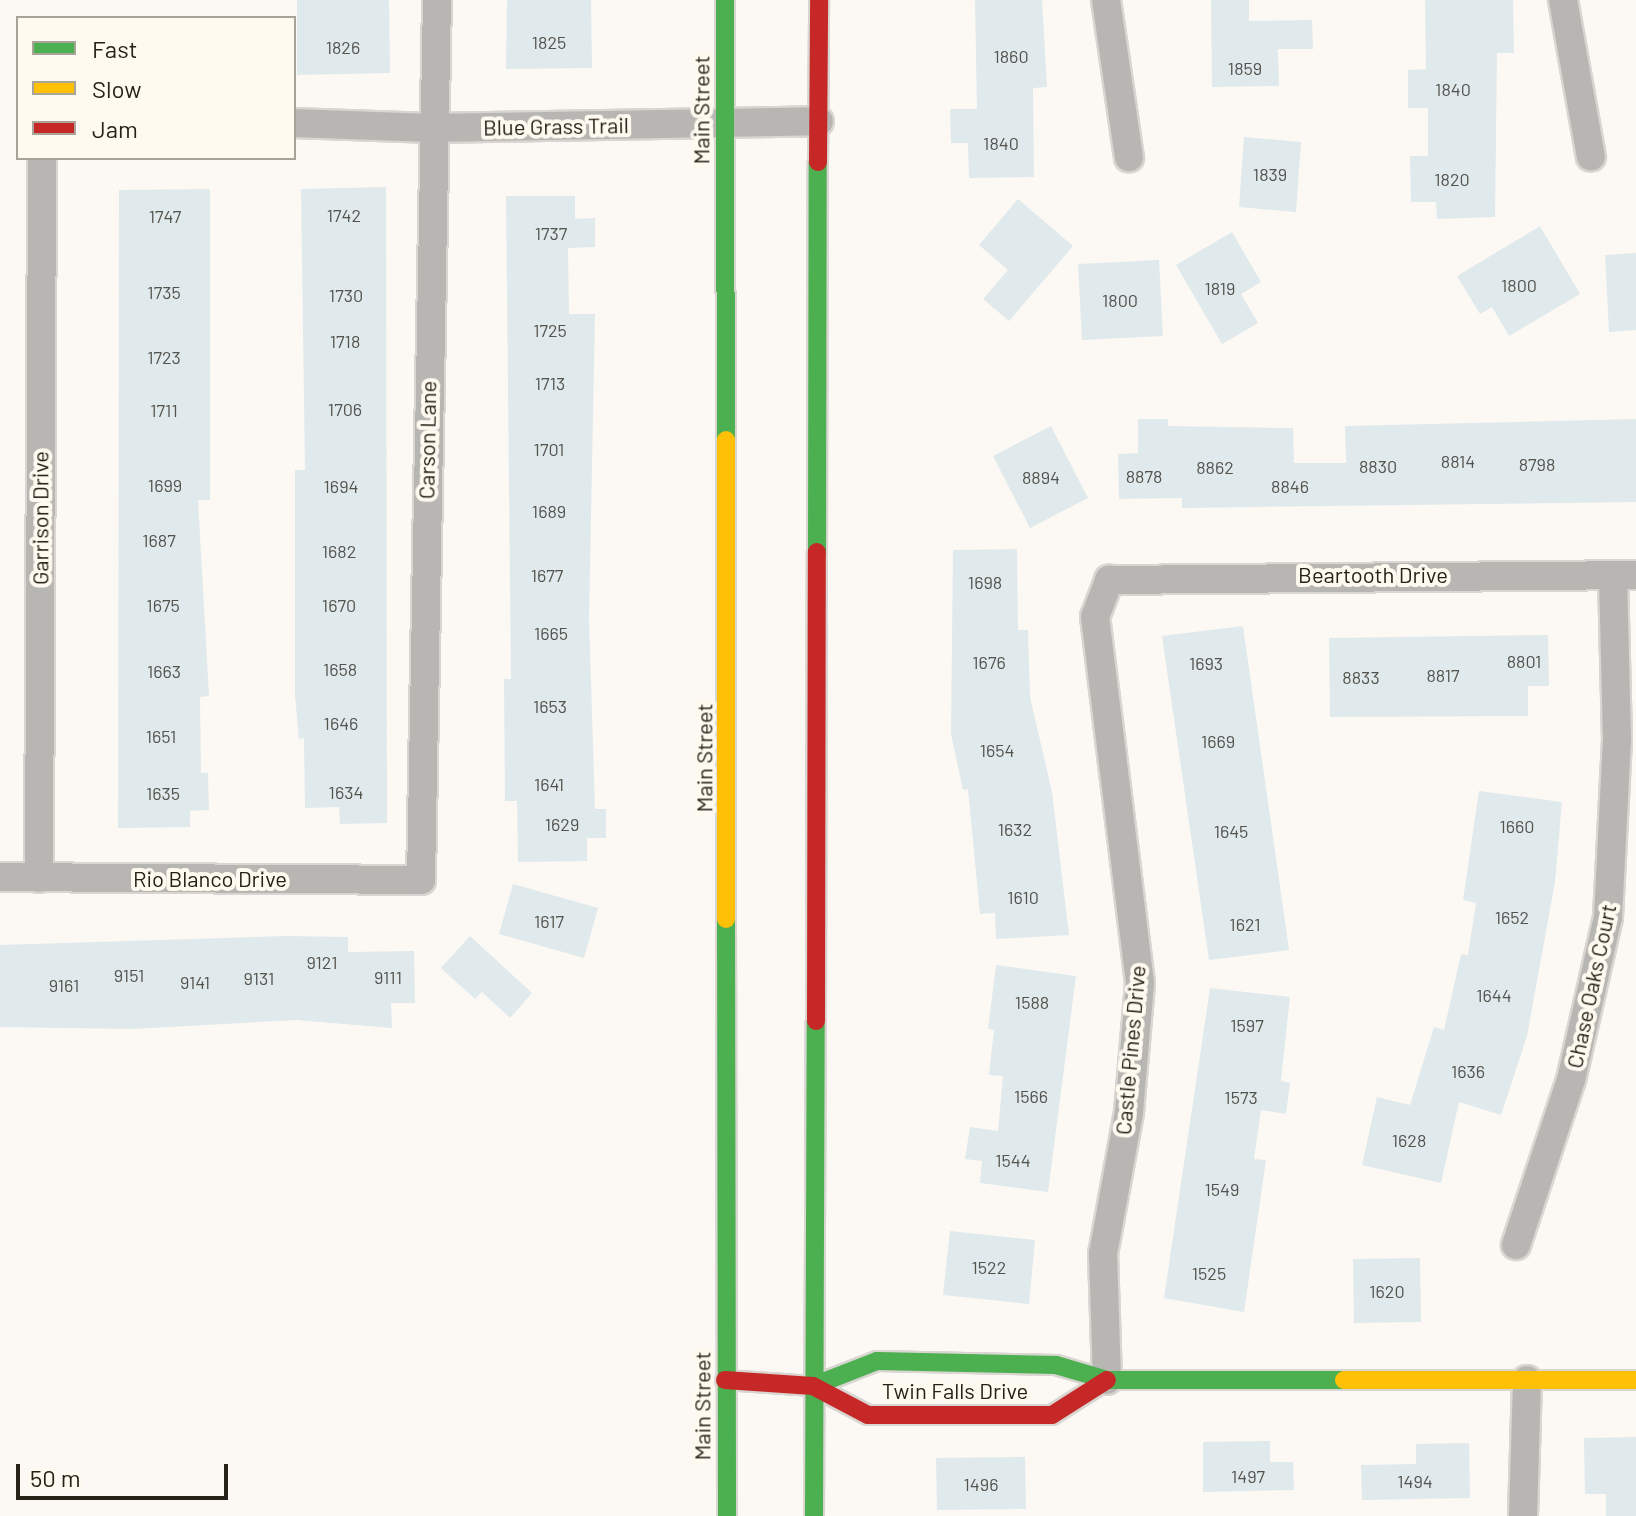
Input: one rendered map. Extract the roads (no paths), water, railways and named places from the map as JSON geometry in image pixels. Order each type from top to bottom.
[{"type":"main road","name":"Main Street","points":[[725,0],[727,1516]]},
{"type":"main road","points":[[814,1516],[819,0]]},
{"type":"main road","name":"Twin Falls Drive","points":[[813,1386],[877,1361],[1056,1365],[1107,1380],[1636,1380]]},
{"type":"main road","points":[[725,1380],[813,1386]]},
{"type":"main road","name":"Twin Falls Drive","points":[[813,1386],[868,1415],[1052,1415],[1107,1380]]},
{"type":"street","name":"Carson Lane","points":[[421,880],[431,128],[437,0]]},
{"type":"street","points":[[1106,0],[1129,157]]},
{"type":"street","points":[[1563,0],[1591,157]]},
{"type":"street","name":"Blue Grass Trail","points":[[296,123],[431,128],[819,121]]},
{"type":"street","name":"Garrison Drive","points":[[39,878],[42,160]]},
{"type":"street","name":"Beartooth Drive","points":[[1109,580],[1624,575]]},
{"type":"street","name":"Chase Oaks Court","points":[[1516,1245],[1571,1080],[1608,917],[1624,575]]},
{"type":"street","name":"Castle Pines Drive","points":[[1107,1380],[1103,1254],[1129,1112],[1140,983],[1136,912],[1095,617],[1109,580]]},
{"type":"street","name":"Rio Blanco Drive","points":[[0,877],[421,880]]},
{"type":"street","points":[[1523,1516],[1527,1380]]}]
